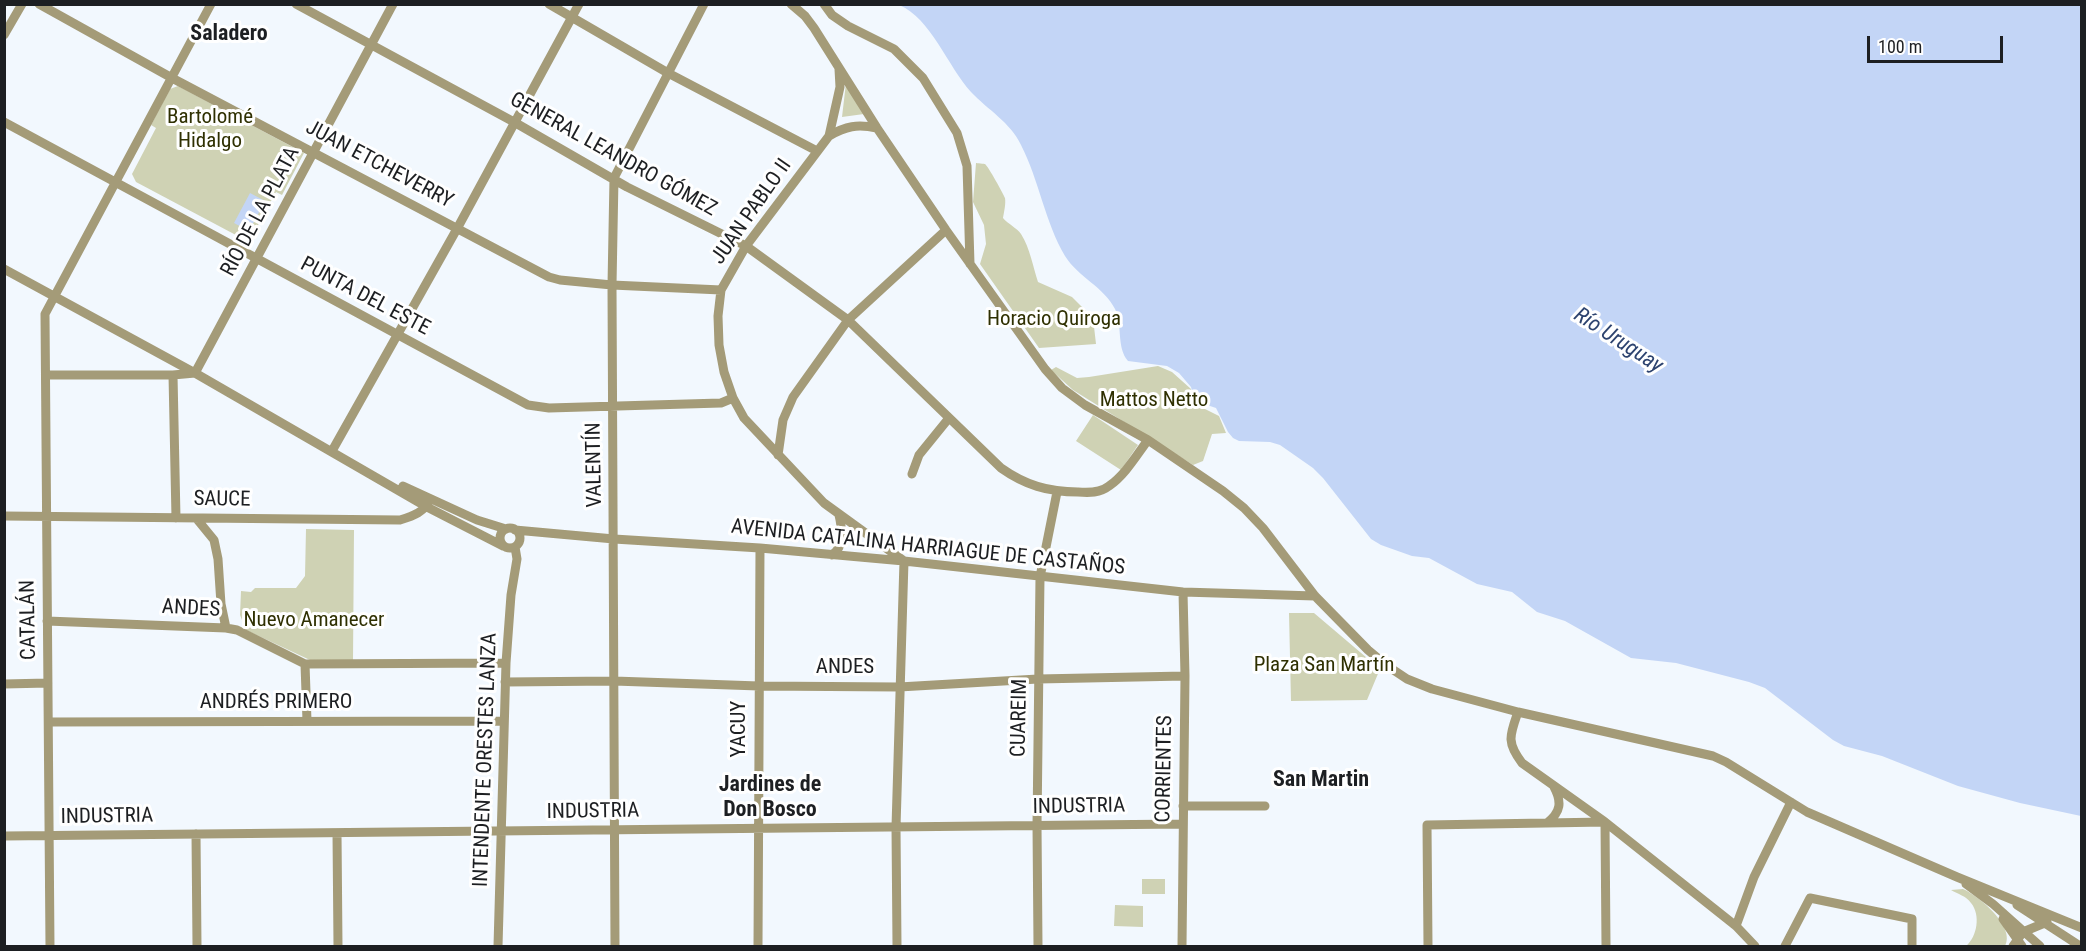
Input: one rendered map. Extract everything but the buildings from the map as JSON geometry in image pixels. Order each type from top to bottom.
[{"type":"street","points":[[4,35],[22,4]]},
{"type":"street","name":"JUAN ETCHEVERRY","points":[[39,4],[172,78],[549,277],[612,285],[722,290]]},
{"type":"street","name":"CATALÁN","points":[[50,946],[45,314],[211,4]]},
{"type":"street","name":"GENERAL LEANDRO GÓMEZ","points":[[296,4],[514,122],[627,187],[746,246],[848,320],[1000,468],[1017,480],[1057,492],[1094,493],[1117,480],[1148,440]]},
{"type":"street","name":"RÍO DE LA PLATA","points":[[195,373],[393,4]]},
{"type":"street","points":[[549,4],[668,73],[817,151]]},
{"type":"street","points":[[332,451],[458,227],[579,4]]},
{"type":"street","name":"VALENTÍN","points":[[615,946],[612,406],[614,178],[704,4]]},
{"type":"street","points":[[791,4],[814,28],[877,128],[946,230],[1045,369],[1062,388],[1085,405],[1148,440],[1223,490],[1263,528],[1315,596],[1386,665],[1407,679],[1432,689],[1518,712],[1713,756],[1808,812],[2082,928]]},
{"type":"street","points":[[824,4],[832,15],[848,26],[894,49],[923,78],[957,134],[967,166],[970,264]]},
{"type":"street","name":"JUAN PABLO II","points":[[839,66],[840,87],[829,136],[746,246],[722,290],[718,316],[719,345],[724,372],[733,398],[744,418],[824,503],[904,561]]},
{"type":"street","name":"PUNTA DEL ESTE","points":[[4,122],[528,405],[549,408],[721,403],[733,398]]},
{"type":"street","points":[[829,136],[850,126],[877,128]]},
{"type":"street","points":[[778,455],[783,420],[793,397],[848,320],[946,230]]},
{"type":"street","name":"AVENIDA CATALINA HARRIAGUE DE CASTAÑOS","points":[[4,269],[341,456],[511,546]]},
{"type":"street","points":[[46,375],[195,373]]},
{"type":"street","points":[[173,375],[176,518]]},
{"type":"street","points":[[912,474],[919,455],[949,418]]},
{"type":"street","name":"CUAREIM","points":[[1038,946],[1040,577],[1057,492]]},
{"type":"street","name":"AVENIDA CATALINA HARRIAGUE DE CASTAÑOS","points":[[429,503],[477,520],[538,533],[760,548],[904,561],[1183,592],[1315,596]]},
{"type":"street","name":"SAUCE","points":[[4,516],[400,520],[412,516],[429,503]]},
{"type":"street","points":[[832,555],[837,552],[841,543],[843,529],[840,515]]},
{"type":"street","points":[[196,518],[214,540],[226,628]]},
{"type":"street","points":[[511,529],[519,535],[511,546],[500,537],[511,529]]},
{"type":"street","points":[[511,546],[527,536],[538,533]]},
{"type":"street","name":"INTENDENTE ORESTES LANZA","points":[[498,946],[505,682],[517,559],[511,546]]},
{"type":"street","name":"YACUY","points":[[758,946],[760,548]]},
{"type":"street","points":[[897,946],[896,827],[904,561]]},
{"type":"street","name":"CORRIENTES","points":[[1182,946],[1185,676],[1183,592]]},
{"type":"street","name":"ANDES","points":[[47,621],[226,628],[237,630],[305,664],[506,663]]},
{"type":"street","points":[[305,664],[308,721]]},
{"type":"street","name":"ANDES","points":[[505,682],[614,681],[759,686],[899,687],[1038,678],[1185,676]]},
{"type":"street","points":[[4,684],[48,683]]},
{"type":"street","points":[[1518,712],[1510,736],[1512,750],[1522,763],[1605,822],[1736,926],[1755,946]]},
{"type":"street","name":"ANDRÉS PRIMERO","points":[[49,722],[504,721]]},
{"type":"street","points":[[1547,823],[1555,816],[1560,806],[1553,785]]},
{"type":"street","points":[[1736,926],[1754,878],[1791,802]]},
{"type":"street","points":[[1183,806],[1265,806]]},
{"type":"street","points":[[1428,946],[1427,825],[1605,822]]},
{"type":"street","points":[[1605,822],[1606,946]]},
{"type":"street","name":"INDUSTRIA","points":[[4,836],[1182,824]]},
{"type":"street","points":[[337,833],[338,946]]},
{"type":"street","points":[[196,834],[197,946]]},
{"type":"street","points":[[1957,877],[1993,904],[2019,941],[2040,946]]},
{"type":"street","points":[[2000,893],[2080,946]]},
{"type":"street","points":[[1785,946],[1810,898],[1912,919],[1912,946]]},
{"type":"street","points":[[2019,941],[2045,922],[2067,921]]},
{"type":"green space","points":[[846,83],[864,114],[842,117]]},
{"type":"green space","name":"Bartolomé Hidalgo","points":[[178,86],[304,153],[282,195],[276,192],[249,242],[136,182],[132,174],[156,128],[151,125],[170,89]]},
{"type":"green space","name":"Horacio Quiroga","points":[[976,163],[985,164],[1002,192],[1005,198],[1003,218],[1024,239],[1038,282],[1072,297],[1093,318],[1096,344],[1039,348],[980,264],[986,244],[984,225],[973,202]]},
{"type":"green space","name":"Mattos Netto","points":[[1158,366],[1172,372],[1191,389],[1193,403],[1219,416],[1226,433],[1212,434],[1203,461],[1193,465],[1073,390],[1051,370],[1056,367],[1077,378]]},
{"type":"green space","points":[[1093,415],[1138,445],[1121,470],[1076,441]]},
{"type":"green space","name":"Nuevo Amanecer","points":[[306,529],[354,530],[353,661],[310,660],[246,630],[240,615],[241,591],[251,592],[255,588],[296,588],[305,576]]},
{"type":"green space","name":"Plaza San Martín","points":[[1289,613],[1314,613],[1380,669],[1367,700],[1291,701]]},
{"type":"green space","points":[[1142,879],[1165,879],[1165,894],[1142,894]]},
{"type":"green space","points":[[1963,889],[1978,898],[2001,921],[2007,938],[2005,946],[1966,946],[1973,937],[1977,920],[1974,908],[1969,901],[1951,890]]},
{"type":"green space","points":[[1115,905],[1143,906],[1143,927],[1114,926]]},
{"type":"water","name":"Río Uruguay","points":[[899,5],[2081,5],[2081,816],[2020,803],[1958,786],[1882,756],[1844,746],[1765,688],[1676,663],[1631,658],[1565,621],[1537,612],[1512,592],[1477,584],[1429,558],[1412,556],[1371,539],[1313,468],[1280,445],[1270,442],[1239,441],[1233,438],[1216,408],[1195,401],[1191,387],[1179,373],[1167,366],[1128,361],[1122,349],[1115,309],[1104,294],[1065,256],[1052,229],[1033,172],[1016,137],[1005,123],[971,92],[921,21]]},
{"type":"water","points":[[250,193],[265,201],[249,231],[234,223]]},
{"type":"district","name":"Saladero","points":[[229,34]]},
{"type":"district","name":"San Martin","points":[[1321,780]]},
{"type":"district","name":"Jardines de Don Bosco","points":[[770,798]]}]
